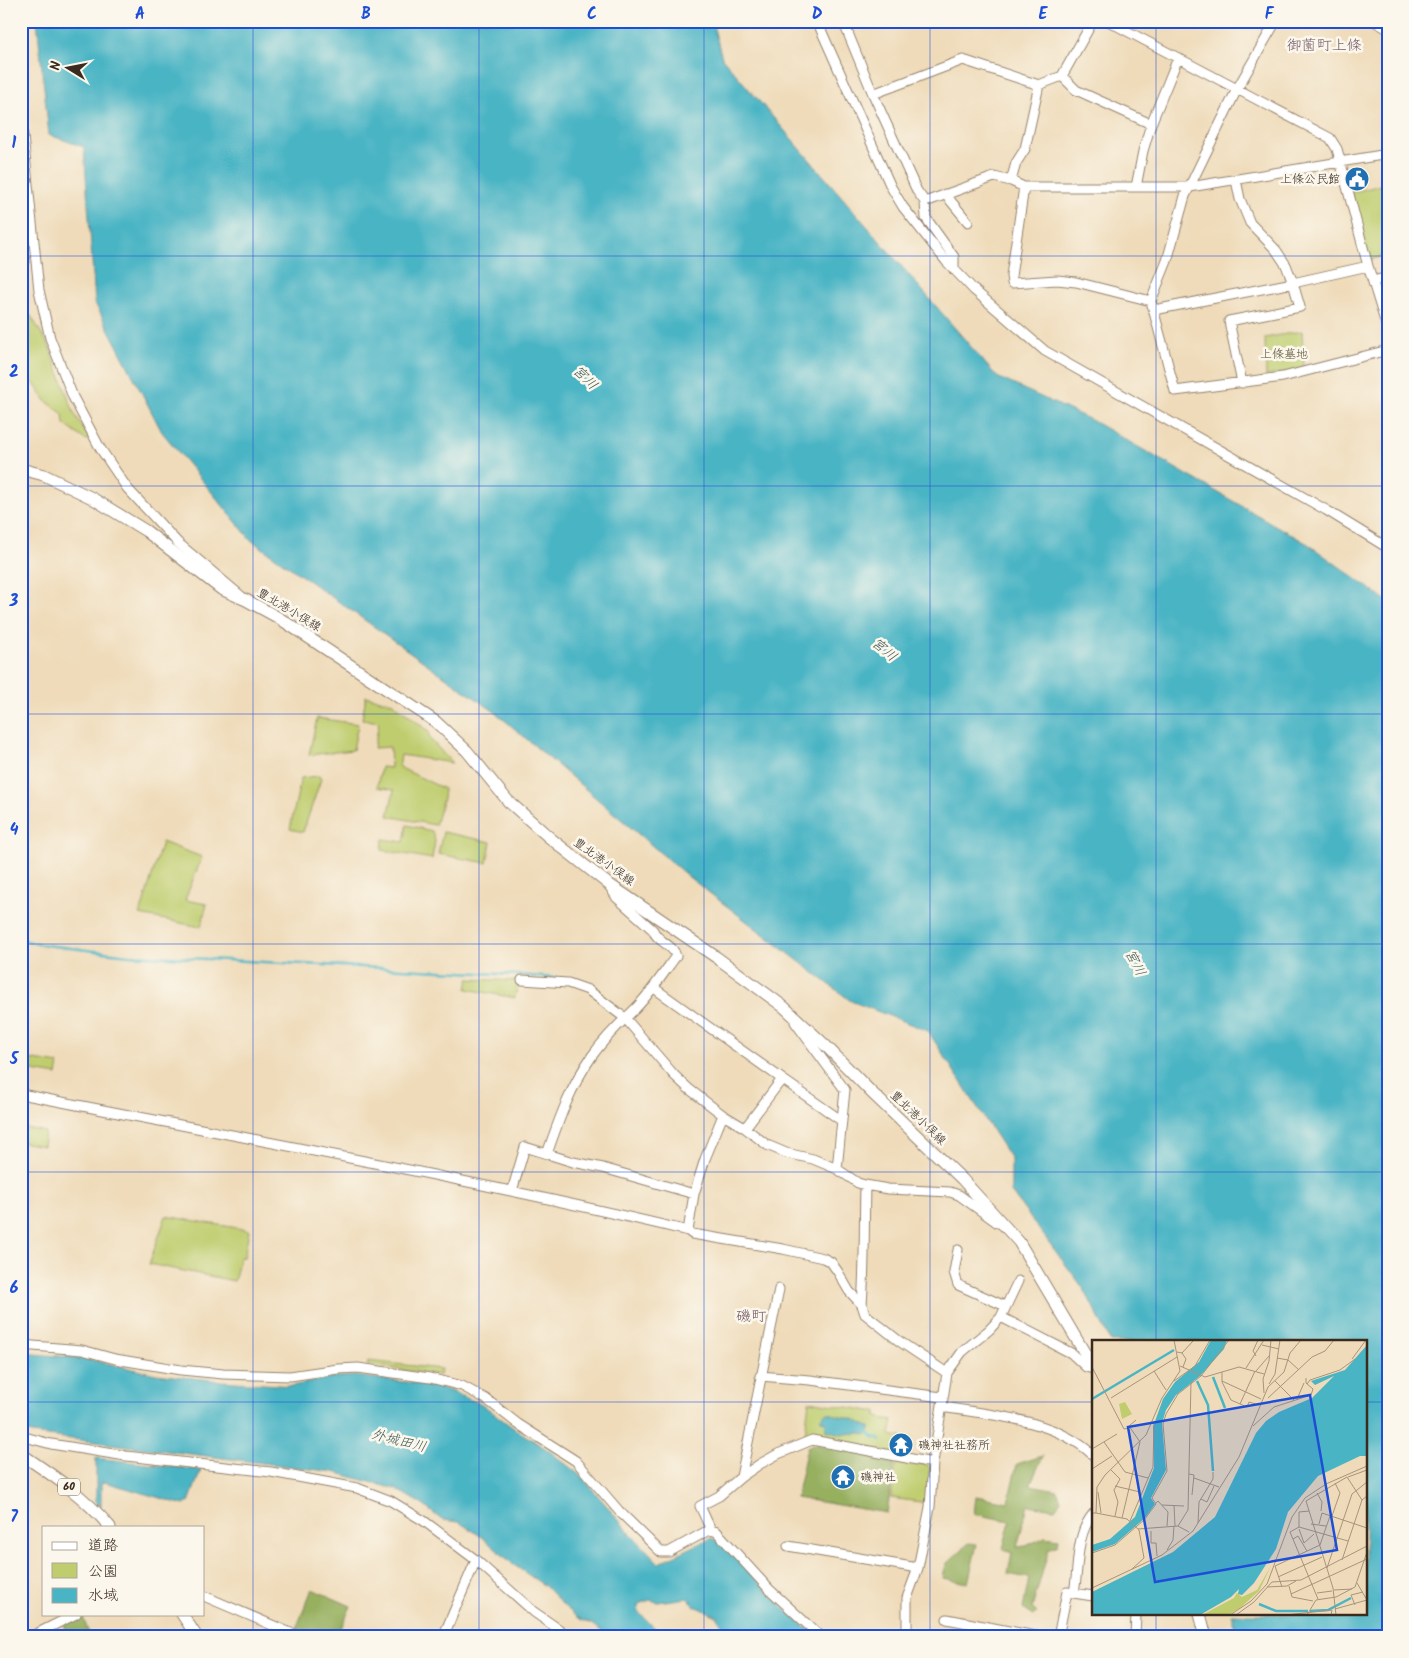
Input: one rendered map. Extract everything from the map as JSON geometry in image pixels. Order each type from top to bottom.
[{"type":"main road","name":"豊北港小俣線","points":[[21,469],[44,475],[92,498],[146,531],[221,589],[279,618],[436,722],[448,731],[467,751],[508,801],[551,840],[607,883],[716,957],[784,1007],[827,1046],[871,1092],[949,1166],[1020,1242],[1092,1366]]},
{"type":"main road","name":"60","points":[[21,1454],[79,1494],[109,1526]]},
{"type":"main road","points":[[183,1616],[197,1637]]},
{"type":"main road","points":[[1201,1616],[1206,1637]]},
{"type":"street","points":[[817,21],[891,186],[903,207],[954,270],[974,290],[1045,351],[1326,510],[1388,548]]},
{"type":"street","points":[[843,21],[873,94],[917,191],[925,202],[926,218],[954,257],[954,270]]},
{"type":"street","points":[[873,94],[963,60],[1039,85],[1062,76],[1092,21]]},
{"type":"street","points":[[1108,21],[1330,138],[1337,149],[1341,162],[1368,266],[1388,331]]},
{"type":"street","points":[[1276,21],[1237,90],[1185,196],[1153,306],[1175,391],[1283,377],[1388,350]]},
{"type":"street","points":[[1374,21],[1388,29]]},
{"type":"street","points":[[1136,187],[1143,151],[1151,124],[1178,58]]},
{"type":"street","points":[[1062,76],[1076,90],[1151,124]]},
{"type":"street","points":[[1011,181],[1016,163],[1025,150],[1039,85]]},
{"type":"street","points":[[21,117],[22,146],[39,290],[50,338],[73,397],[100,448],[128,488],[178,543],[246,600]]},
{"type":"street","points":[[925,202],[994,177],[1011,181],[1024,188],[1190,187],[1388,154]]},
{"type":"street","points":[[1236,180],[1240,199],[1250,223],[1276,250],[1286,265],[1300,307],[1224,322],[1242,382]]},
{"type":"street","points":[[1024,188],[1011,276],[1012,283],[1057,280],[1076,282],[1153,306],[1293,283],[1368,266]]},
{"type":"street","points":[[944,194],[968,222]]},
{"type":"street","points":[[1373,281],[1388,277]]},
{"type":"street","points":[[547,1154],[567,1098],[581,1073],[593,1055],[624,1018],[654,988],[676,956],[675,951],[655,936],[653,930],[617,898],[607,883]]},
{"type":"street","points":[[522,980],[568,983],[582,987],[624,1018],[674,1075],[723,1115],[745,1128],[767,1145],[786,1153],[813,1159],[865,1185],[888,1189],[950,1192],[959,1195],[1007,1228]]},
{"type":"street","points":[[654,988],[842,1121]]},
{"type":"street","points":[[784,1007],[846,1090],[837,1170]]},
{"type":"street","points":[[745,1128],[782,1079]]},
{"type":"street","points":[[21,1094],[512,1191],[688,1231],[692,1234],[784,1248],[823,1258],[831,1262],[849,1291],[862,1305]]},
{"type":"street","points":[[688,1231],[694,1194],[705,1159],[723,1115]]},
{"type":"street","points":[[512,1191],[525,1147],[573,1162],[603,1168],[694,1194]]},
{"type":"street","points":[[865,1185],[863,1235],[865,1265],[862,1305],[865,1314],[881,1328],[947,1373]]},
{"type":"street","points":[[958,1250],[954,1272],[958,1285],[1005,1306]]},
{"type":"street","points":[[907,1637],[907,1598],[918,1568],[930,1507],[933,1463],[947,1373],[962,1352],[989,1330],[1001,1317],[1018,1281]]},
{"type":"street","points":[[741,1477],[778,1289]]},
{"type":"street","points":[[1001,1317],[1071,1353],[1086,1366],[1092,1368]]},
{"type":"street","points":[[21,1345],[82,1350],[115,1359],[181,1370],[223,1374],[290,1376],[358,1368],[443,1380],[462,1386],[486,1399],[518,1424],[576,1460],[619,1511],[661,1552],[669,1552],[711,1530],[717,1532],[769,1589],[821,1637]]},
{"type":"street","points":[[760,1376],[942,1397]]},
{"type":"street","points":[[942,1407],[1017,1420],[1054,1430],[1083,1446],[1092,1454]]},
{"type":"street","points":[[21,1436],[70,1447],[126,1456],[271,1472],[313,1478],[357,1488],[391,1501],[424,1521],[476,1560],[534,1612],[570,1637]]},
{"type":"street","points":[[711,1530],[700,1506],[719,1496],[741,1477],[778,1454],[812,1440],[933,1463]]},
{"type":"street","points":[[1074,1593],[1081,1537],[1092,1515]]},
{"type":"street","points":[[788,1546],[918,1568]]},
{"type":"street","points":[[443,1637],[476,1560]]},
{"type":"street","points":[[1058,1637],[1067,1592],[1092,1596]]},
{"type":"street","points":[[205,1596],[300,1637]]},
{"type":"street","points":[[30,1637],[72,1616]]},
{"type":"street","points":[[1135,1637],[1136,1616]]},
{"type":"street","points":[[947,1619],[1042,1637]]},
{"type":"green space","points":[[1388,183],[1388,255],[1369,260],[1351,193]]},
{"type":"green space","points":[[21,314],[31,316],[49,346],[74,413],[90,439],[85,440],[64,424],[63,414],[46,401],[32,381],[26,379],[23,391],[21,390]]},
{"type":"green space","name":"上條墓地","points":[[1302,331],[1304,370],[1266,376],[1265,338]]},
{"type":"green space","points":[[366,696],[393,703],[428,731],[430,739],[452,763],[401,755],[399,767],[444,789],[435,825],[388,816],[394,790],[377,787],[381,767],[391,768],[390,747],[374,748],[379,722],[362,719]]},
{"type":"green space","points":[[317,718],[358,724],[353,750],[309,755]]},
{"type":"green space","points":[[319,776],[321,779],[303,832],[290,829],[301,778]]},
{"type":"green space","points":[[407,825],[432,831],[435,841],[432,859],[382,850],[383,839],[404,842]]},
{"type":"green space","points":[[443,832],[491,842],[487,863],[438,854]]},
{"type":"green space","points":[[162,842],[202,857],[185,900],[207,904],[201,927],[140,915]]},
{"type":"green space","points":[[469,979],[517,981],[515,998],[467,989]]},
{"type":"green space","points":[[21,1058],[59,1064],[57,1075],[21,1069]]},
{"type":"green space","points":[[21,1127],[45,1132],[43,1146],[21,1142]]},
{"type":"green space","points":[[166,1216],[249,1230],[244,1257],[240,1257],[234,1281],[149,1264]]},
{"type":"green space","points":[[368,1361],[441,1369],[440,1375],[367,1365]]},
{"type":"green space","points":[[809,1401],[877,1412],[876,1417],[893,1420],[890,1435],[912,1439],[909,1456],[807,1437],[805,1434]]},
{"type":"green space","points":[[813,1444],[895,1459],[887,1513],[796,1498],[807,1447]]},
{"type":"green space","points":[[1043,1456],[1030,1485],[1057,1490],[1061,1500],[1055,1509],[1028,1505],[1017,1547],[1026,1546],[1045,1537],[1059,1539],[1058,1545],[1049,1549],[1032,1608],[1037,1613],[1034,1616],[1023,1609],[1029,1578],[1008,1574],[1012,1552],[1003,1549],[1010,1521],[974,1514],[976,1496],[1008,1502],[1017,1464]]},
{"type":"green space","points":[[897,1459],[928,1465],[930,1468],[928,1503],[891,1498]]},
{"type":"green space","points":[[969,1543],[977,1544],[968,1583],[943,1578],[946,1564]]},
{"type":"green space","points":[[312,1589],[351,1606],[337,1637],[313,1637],[296,1629]]},
{"type":"green space","points":[[78,1616],[83,1616],[90,1637],[68,1637],[64,1623]]},
{"type":"water","name":"宮川","points":[[37,21],[712,21],[722,58],[997,377],[1091,420],[1308,544],[1388,602],[1388,1637],[1239,1637],[1233,1616],[1366,1616],[1366,1340],[1110,1340],[1084,1289],[1011,1192],[1011,1159],[928,1031],[851,1001],[690,878],[495,712],[251,540],[162,432],[95,303],[84,147],[49,135]]},
{"type":"water","name":"外城田川","points":[[21,1353],[83,1358],[156,1374],[220,1381],[292,1386],[335,1377],[356,1376],[438,1386],[483,1405],[512,1427],[548,1450],[582,1477],[629,1532],[659,1563],[711,1538],[721,1543],[789,1613],[818,1637],[729,1637],[717,1616],[695,1606],[687,1598],[658,1602],[650,1600],[638,1604],[639,1613],[665,1637],[623,1637],[617,1631],[604,1633],[592,1624],[580,1619],[565,1607],[545,1586],[514,1565],[482,1537],[459,1522],[442,1520],[423,1505],[396,1489],[334,1472],[32,1434],[21,1429]]},
{"type":"water","points":[[828,1413],[853,1419],[871,1428],[867,1435],[862,1433],[842,1434],[826,1430],[827,1426],[824,1420],[820,1419],[824,1414]]},
{"type":"water","points":[[96,1458],[201,1470],[189,1502],[184,1505],[105,1482],[101,1483],[101,1506],[96,1502]]},
{"type":"waterway","points":[[21,939],[37,944],[129,955],[518,975],[568,979],[584,984]]},
{"type":"waterway","points":[[868,1432],[873,1437],[880,1438],[881,1440]]},
{"type":"place","name":"上條公民館","points":[[1357,179]]},
{"type":"place","name":"磯神社社務所","points":[[901,1445]]},
{"type":"place","name":"磯神社","points":[[843,1477]]},
{"type":"district","name":"御薗町上條","points":[[1324,46]]},
{"type":"district","name":"磯町","points":[[751,1317]]}]
